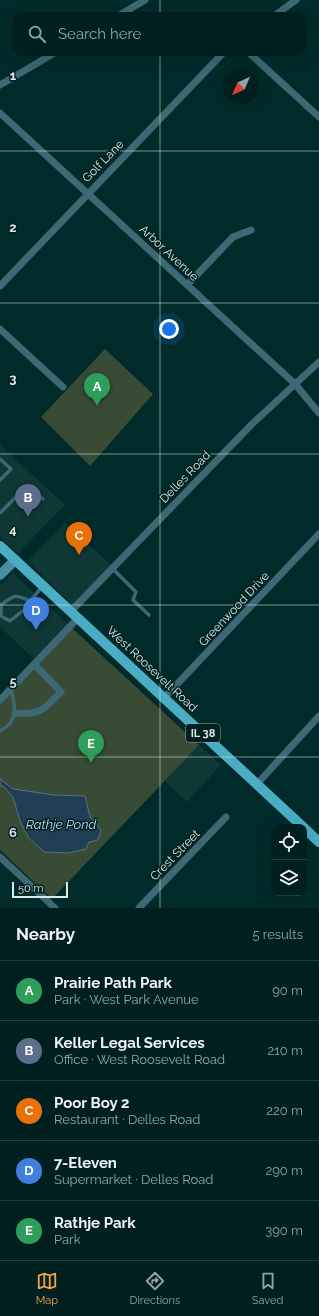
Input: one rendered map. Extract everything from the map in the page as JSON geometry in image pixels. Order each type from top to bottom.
[{"type":"main road","name":"West Roosevelt Road","points":[[0,546],[301,824]]},
{"type":"main road","name":"West Roosevelt Road","points":[[307,830],[319,842]]},
{"type":"street","points":[[125,12],[145,0]]},
{"type":"street","points":[[280,12],[296,0]]},
{"type":"street","points":[[0,85],[49,56]]},
{"type":"street","name":"Golf Lane","points":[[0,286],[220,56]]},
{"type":"street","points":[[252,56],[319,117]]},
{"type":"street","name":"Arbor Avenue","points":[[0,113],[295,384],[319,413]]},
{"type":"street","points":[[187,285],[233,236],[251,230]]},
{"type":"street","points":[[0,329],[63,387]]},
{"type":"street","name":"Delles Road","points":[[0,700],[34,664],[112,568],[227,449],[319,362]]},
{"type":"street","name":"Greenwood Drive","points":[[164,698],[319,534]]},
{"type":"street","points":[[0,575],[15,560]]},
{"type":"street","points":[[15,713],[32,714],[42,710],[60,692],[34,664]]},
{"type":"street","points":[[258,784],[319,716]]},
{"type":"street","name":"Crest Street","points":[[139,908],[226,817]]},
{"type":"street","points":[[0,857],[55,908]]},
{"type":"lane","points":[[0,459],[11,469],[0,480]]},
{"type":"lane","points":[[0,513],[27,486],[43,499]]},
{"type":"lane","points":[[112,568],[136,592],[133,600],[150,615]]},
{"type":"lane","points":[[30,601],[19,596],[13,596],[1,604],[1,616],[10,621],[30,605],[30,601],[43,586]]},
{"type":"lane","points":[[0,731],[11,723],[15,716],[15,703],[11,689]]},
{"type":"shaded area","points":[[0,445],[65,505],[18,553],[0,537]]},
{"type":"shaded area","points":[[65,523],[117,570],[78,610],[28,561]]},
{"type":"shaded area","points":[[13,573],[72,628],[38,663],[0,627],[0,586]]},
{"type":"shaded area","points":[[199,745],[221,765],[187,802],[165,781]]},
{"type":"green space","points":[[105,349],[153,394],[90,466],[41,417]]},
{"type":"green space","points":[[72,628],[199,745],[52,899],[0,850],[0,702]]},
{"type":"water","name":"Rathje Pond","points":[[0,779],[13,789],[54,795],[85,796],[90,817],[101,830],[98,840],[89,842],[86,849],[68,853],[44,852],[28,837],[20,821],[13,797],[3,786],[0,786]]},
{"type":"place","name":"Prairie Path Park","points":[[97,406]]},
{"type":"place","name":"Keller Legal Services","points":[[28,517]]},
{"type":"place","name":"Poor Boy 2","points":[[79,555]]},
{"type":"place","name":"7-Eleven","points":[[36,630]]},
{"type":"place","name":"Rathje Park","points":[[91,763]]}]
